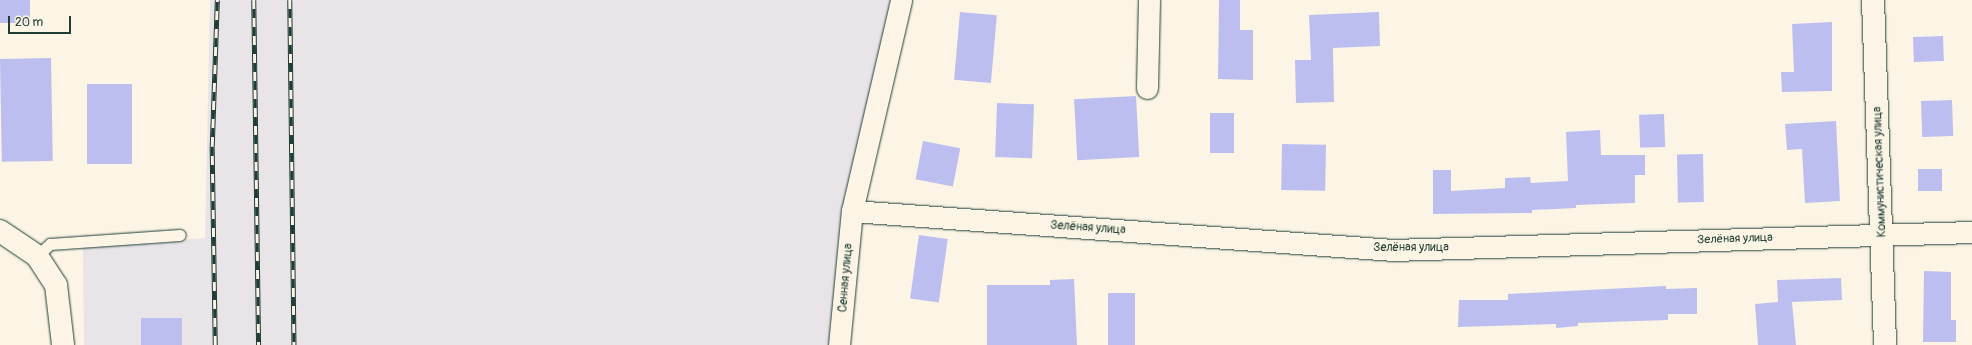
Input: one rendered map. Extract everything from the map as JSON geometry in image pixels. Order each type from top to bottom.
[{"type":"street","name":"Сенная улица","points":[[840,345],[852,210],[901,0]]},
{"type":"street","points":[[1147,88],[1149,0]]},
{"type":"street","name":"Коммунистическая улица","points":[[1873,0],[1883,235],[1885,345]]},
{"type":"street","name":"Зелёная улица","points":[[852,210],[1393,250],[1972,232]]},
{"type":"street","points":[[0,231],[37,256],[56,285],[63,345]]},
{"type":"lane","points":[[37,256],[50,244],[180,234]]},
{"type":"shaded area","points":[[210,0],[892,0],[838,246],[830,345],[84,345],[83,247],[205,238]]},
{"type":"building","points":[[0,0],[30,0],[30,23],[0,23]]},
{"type":"building","points":[[1219,0],[1240,0],[1240,30],[1253,30],[1253,80],[1218,79]]},
{"type":"building","points":[[960,12],[997,15],[991,83],[954,80]]},
{"type":"building","points":[[1379,12],[1380,46],[1333,48],[1334,102],[1296,103],[1295,60],[1311,60],[1309,15]]},
{"type":"building","points":[[1832,22],[1832,91],[1782,92],[1781,72],[1794,72],[1792,24]]},
{"type":"building","points":[[1943,36],[1944,61],[1914,62],[1913,37]]},
{"type":"building","points":[[51,58],[53,161],[2,162],[0,59]]},
{"type":"building","points":[[87,84],[132,84],[132,164],[87,164]]},
{"type":"building","points":[[1136,96],[1139,157],[1077,160],[1074,99]]},
{"type":"building","points":[[1952,100],[1953,136],[1922,137],[1921,101]]},
{"type":"building","points":[[997,103],[1034,104],[1032,158],[995,157]]},
{"type":"building","points":[[1210,113],[1234,113],[1234,153],[1210,153]]},
{"type":"building","points":[[1664,114],[1665,147],[1640,148],[1639,115]]},
{"type":"building","points":[[1836,121],[1840,201],[1805,203],[1802,149],[1787,150],[1785,124]]},
{"type":"building","points":[[1600,130],[1601,155],[1645,155],[1645,175],[1635,175],[1635,203],[1576,205],[1576,208],[1532,210],[1532,213],[1433,214],[1433,170],[1451,170],[1451,191],[1505,188],[1505,178],[1530,177],[1531,183],[1568,181],[1566,132]]},
{"type":"building","points":[[923,141],[960,148],[953,187],[916,179]]},
{"type":"building","points":[[1282,144],[1326,145],[1325,191],[1281,190]]},
{"type":"building","points":[[1677,154],[1703,154],[1704,202],[1678,202]]},
{"type":"building","points":[[1918,169],[1942,169],[1942,191],[1918,191]]},
{"type":"building","points":[[919,235],[948,239],[939,302],[910,298]]},
{"type":"building","points":[[1924,271],[1951,272],[1951,320],[1956,320],[1956,342],[1923,342]]},
{"type":"building","points":[[1841,278],[1842,300],[1792,302],[1796,345],[1758,345],[1755,304],[1778,302],[1777,280]]},
{"type":"building","points":[[1074,279],[1077,345],[987,345],[987,285],[1050,285],[1050,280]]},
{"type":"building","points":[[1666,286],[1666,289],[1697,288],[1697,314],[1668,314],[1668,320],[1578,323],[1578,326],[1556,328],[1556,324],[1458,327],[1459,300],[1508,300],[1508,294]]},
{"type":"building","points":[[1108,293],[1135,293],[1135,345],[1108,345]]},
{"type":"building","points":[[141,318],[182,318],[182,345],[141,345]]},
{"type":"railway","points":[[215,345],[212,146],[217,0]]},
{"type":"railway","points":[[254,0],[259,345]]},
{"type":"railway","points":[[290,0],[294,345]]}]
